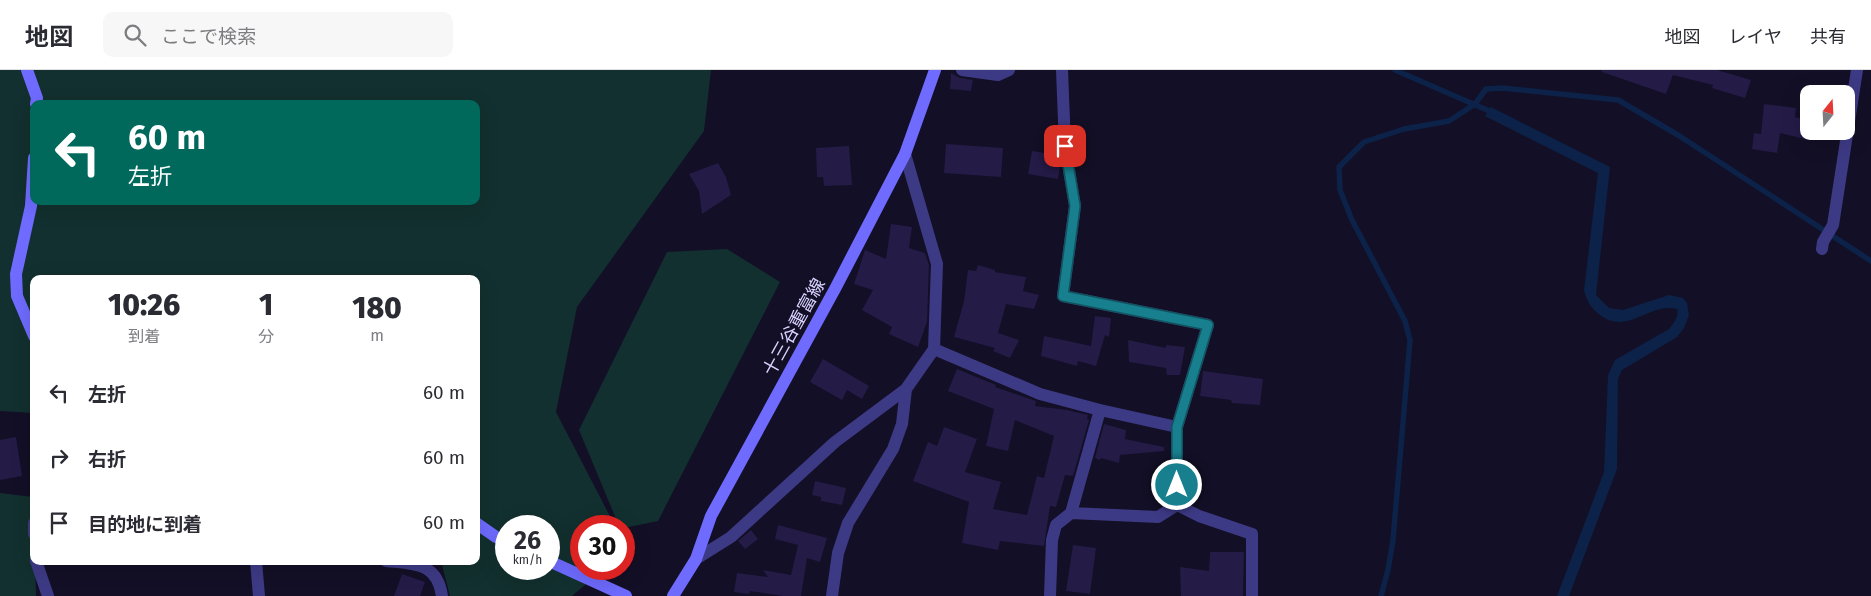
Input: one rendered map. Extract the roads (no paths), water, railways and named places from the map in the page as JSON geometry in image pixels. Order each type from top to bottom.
[{"type":"main road","points":[[27,70],[37,100]]},
{"type":"main road","name":"十三谷重富線","points":[[673,596],[696,559],[711,516],[836,288],[906,154],[935,70]]},
{"type":"main road","points":[[30,327],[17,296],[16,274],[31,205]]},
{"type":"main road","points":[[480,526],[495,536]]},
{"type":"main road","points":[[560,566],[626,596]]},
{"type":"street","points":[[962,70],[998,75],[1009,70]]},
{"type":"street","points":[[1062,70],[1065,146],[1075,206],[1063,296],[1208,325],[1177,427],[1178,504]]},
{"type":"street","points":[[1823,245],[1833,225],[1857,70]]},
{"type":"street","points":[[696,559],[731,538],[834,442],[906,389],[934,349],[937,264],[906,154]]},
{"type":"street","points":[[934,349],[1040,394],[1100,410],[1177,427]]},
{"type":"street","points":[[832,596],[838,553],[848,524],[893,449],[902,424],[906,389]]},
{"type":"street","points":[[1050,596],[1052,540],[1056,526],[1071,513],[1100,410]]},
{"type":"street","points":[[1071,513],[1158,516],[1178,504]]},
{"type":"street","points":[[1178,504],[1199,516],[1252,534],[1252,596]]},
{"type":"street","points":[[37,565],[48,596]]},
{"type":"street","points":[[256,565],[259,596]]},
{"type":"street","points":[[418,565],[430,570],[440,583],[442,596]]},
{"type":"water","points":[[1491,107],[1610,167],[1596,295],[1609,308],[1623,310],[1669,295],[1683,298],[1687,303],[1689,315],[1684,328],[1677,337],[1622,370],[1618,379],[1617,469],[1569,596],[1557,596],[1604,472],[1608,375],[1615,360],[1669,329],[1677,317],[1677,309],[1657,310],[1620,322],[1610,320],[1594,310],[1584,290],[1598,173],[1485,116]]},
{"type":"waterway","points":[[1395,70],[1494,113]]},
{"type":"waterway","points":[[1381,596],[1393,540],[1410,340],[1405,321],[1352,220],[1340,190],[1339,167],[1364,142],[1404,129],[1449,121],[1475,104],[1486,89],[1502,88],[1618,100],[1678,135],[1871,261]]}]
